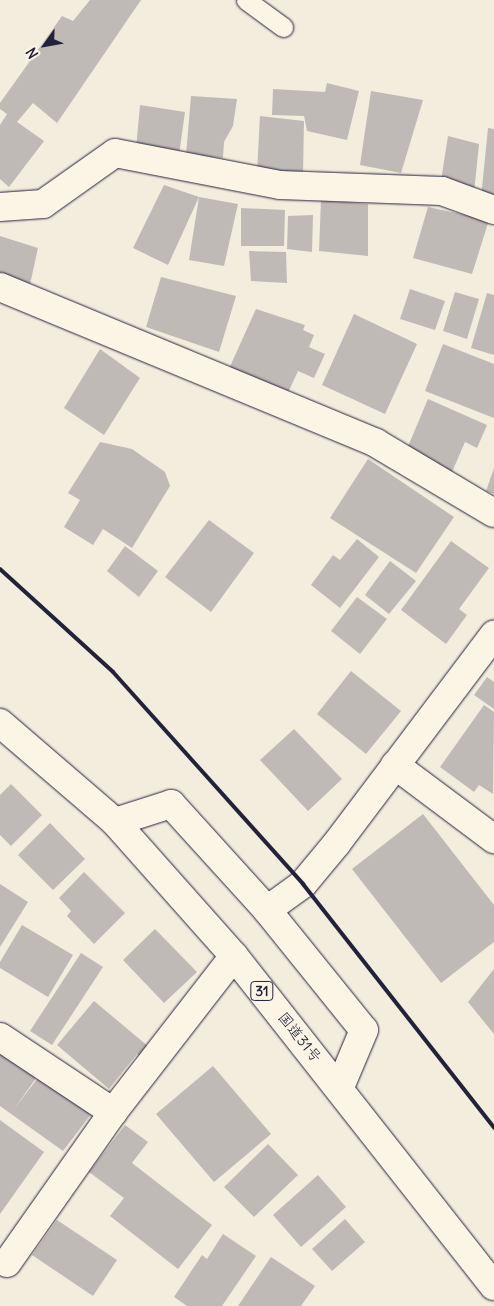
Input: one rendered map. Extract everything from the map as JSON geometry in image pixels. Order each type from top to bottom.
[{"type":"main road","points":[[0,207],[43,204],[115,154],[280,185],[442,191],[494,210]]},
{"type":"main road","points":[[0,287],[376,443],[494,514]]},
{"type":"main road","points":[[267,910],[303,884],[494,635]]},
{"type":"main road","name":"国道31号","points":[[0,723],[115,822],[234,956],[340,1087],[494,1286]]},
{"type":"main road","points":[[395,765],[494,839]]},
{"type":"main road","points":[[115,822],[171,804],[267,910],[364,1030],[340,1087]]},
{"type":"main road","points":[[7,1263],[113,1112],[234,956]]},
{"type":"main road","points":[[0,1038],[113,1112]]},
{"type":"lane","points":[[246,0],[283,28]]},
{"type":"building","points":[[90,0],[141,0],[57,123],[33,103],[17,122],[44,141],[9,187],[0,179],[0,125],[7,114],[0,109],[0,103],[62,16],[73,21]]},
{"type":"building","points":[[327,83],[359,91],[347,140],[307,131],[304,116],[272,115],[273,89],[325,92]]},
{"type":"building","points":[[371,91],[423,100],[401,173],[360,165]]},
{"type":"building","points":[[191,96],[237,99],[233,126],[224,142],[223,158],[186,155]]},
{"type":"building","points":[[140,105],[185,112],[179,155],[136,149]]},
{"type":"building","points":[[260,116],[304,121],[303,175],[257,173]]},
{"type":"building","points":[[488,128],[494,129],[494,201],[481,198]]},
{"type":"building","points":[[448,136],[479,144],[474,193],[441,181]]},
{"type":"building","points":[[164,185],[199,197],[168,265],[133,248]]},
{"type":"building","points":[[199,197],[238,204],[224,266],[189,260]]},
{"type":"building","points":[[321,200],[368,204],[368,256],[319,251]]},
{"type":"building","points":[[428,207],[489,220],[472,274],[413,258]]},
{"type":"building","points":[[241,208],[285,210],[284,246],[241,246]]},
{"type":"building","points":[[313,215],[312,252],[287,249],[288,216]]},
{"type":"building","points":[[0,236],[38,248],[29,289],[0,279]]},
{"type":"building","points":[[249,251],[286,252],[287,283],[251,281]]},
{"type":"building","points":[[161,277],[236,296],[219,352],[146,327]]},
{"type":"building","points":[[410,289],[445,301],[435,330],[400,319]]},
{"type":"building","points":[[455,292],[479,299],[467,339],[443,331]]},
{"type":"building","points":[[487,293],[494,295],[494,355],[471,348]]},
{"type":"building","points":[[256,309],[305,325],[303,330],[314,335],[309,347],[325,354],[314,378],[298,371],[286,397],[228,371]]},
{"type":"building","points":[[354,314],[417,344],[385,414],[322,385]]},
{"type":"building","points":[[443,344],[494,364],[494,418],[425,391]]},
{"type":"building","points":[[100,349],[140,378],[104,435],[64,408]]},
{"type":"building","points":[[428,399],[487,425],[477,448],[465,442],[452,472],[406,451]]},
{"type":"building","points":[[100,442],[132,449],[165,472],[170,486],[132,548],[103,529],[93,545],[64,527],[80,500],[68,493]]},
{"type":"building","points":[[368,459],[454,517],[416,573],[330,518]]},
{"type":"building","points":[[494,468],[494,494],[486,491]]},
{"type":"building","points":[[209,520],[254,553],[211,612],[165,577]]},
{"type":"building","points":[[357,539],[379,557],[340,608],[311,585],[333,555],[340,560]]},
{"type":"building","points":[[451,541],[489,568],[459,609],[467,615],[446,644],[401,610]]},
{"type":"building","points":[[125,546],[158,571],[139,597],[107,571]]},
{"type":"building","points":[[390,561],[416,581],[389,614],[365,595]]},
{"type":"building","points":[[357,597],[387,619],[360,654],[331,631]]},
{"type":"building","points":[[351,671],[401,711],[366,754],[317,714]]},
{"type":"building","points":[[487,677],[494,682],[494,709],[474,695]]},
{"type":"building","points":[[484,705],[494,712],[493,794],[479,785],[474,792],[440,767]]},
{"type":"building","points":[[294,729],[342,779],[308,811],[260,760]]},
{"type":"building","points":[[11,784],[42,815],[11,846],[0,835],[0,795]]},
{"type":"building","points":[[423,814],[494,905],[494,942],[441,983],[352,869]]},
{"type":"building","points":[[50,823],[85,859],[53,890],[18,855]]},
{"type":"building","points":[[84,872],[125,913],[94,944],[67,916],[71,911],[59,898]]},
{"type":"building","points":[[0,884],[28,902],[0,947]]},
{"type":"building","points":[[22,925],[73,955],[48,997],[0,968],[0,962]]},
{"type":"building","points":[[155,929],[197,972],[164,1003],[123,960]]},
{"type":"building","points":[[81,953],[103,967],[52,1045],[30,1031]]},
{"type":"building","points":[[494,969],[494,1034],[468,1002]]},
{"type":"building","points":[[94,1001],[149,1047],[140,1057],[137,1054],[109,1089],[57,1045]]},
{"type":"building","points":[[0,1043],[39,1074],[14,1109],[44,1070],[95,1109],[63,1151],[0,1106]]},
{"type":"building","points":[[213,1066],[271,1134],[214,1182],[156,1114]]},
{"type":"building","points":[[0,1120],[44,1152],[0,1214]]},
{"type":"building","points":[[125,1125],[148,1142],[132,1163],[212,1225],[178,1269],[110,1216],[124,1198],[89,1172]]},
{"type":"building","points":[[268,1144],[298,1175],[254,1217],[224,1187]]},
{"type":"building","points":[[318,1175],[346,1207],[301,1247],[273,1215]]},
{"type":"building","points":[[345,1219],[365,1242],[332,1271],[312,1249]]},
{"type":"building","points":[[57,1220],[117,1260],[93,1296],[32,1255]]},
{"type":"building","points":[[223,1234],[256,1256],[222,1306],[187,1306],[174,1297],[202,1255],[207,1259]]},
{"type":"building","points":[[271,1257],[315,1286],[301,1306],[238,1306]]},
{"type":"railway","points":[[0,569],[113,672],[303,884],[494,1128]]}]
